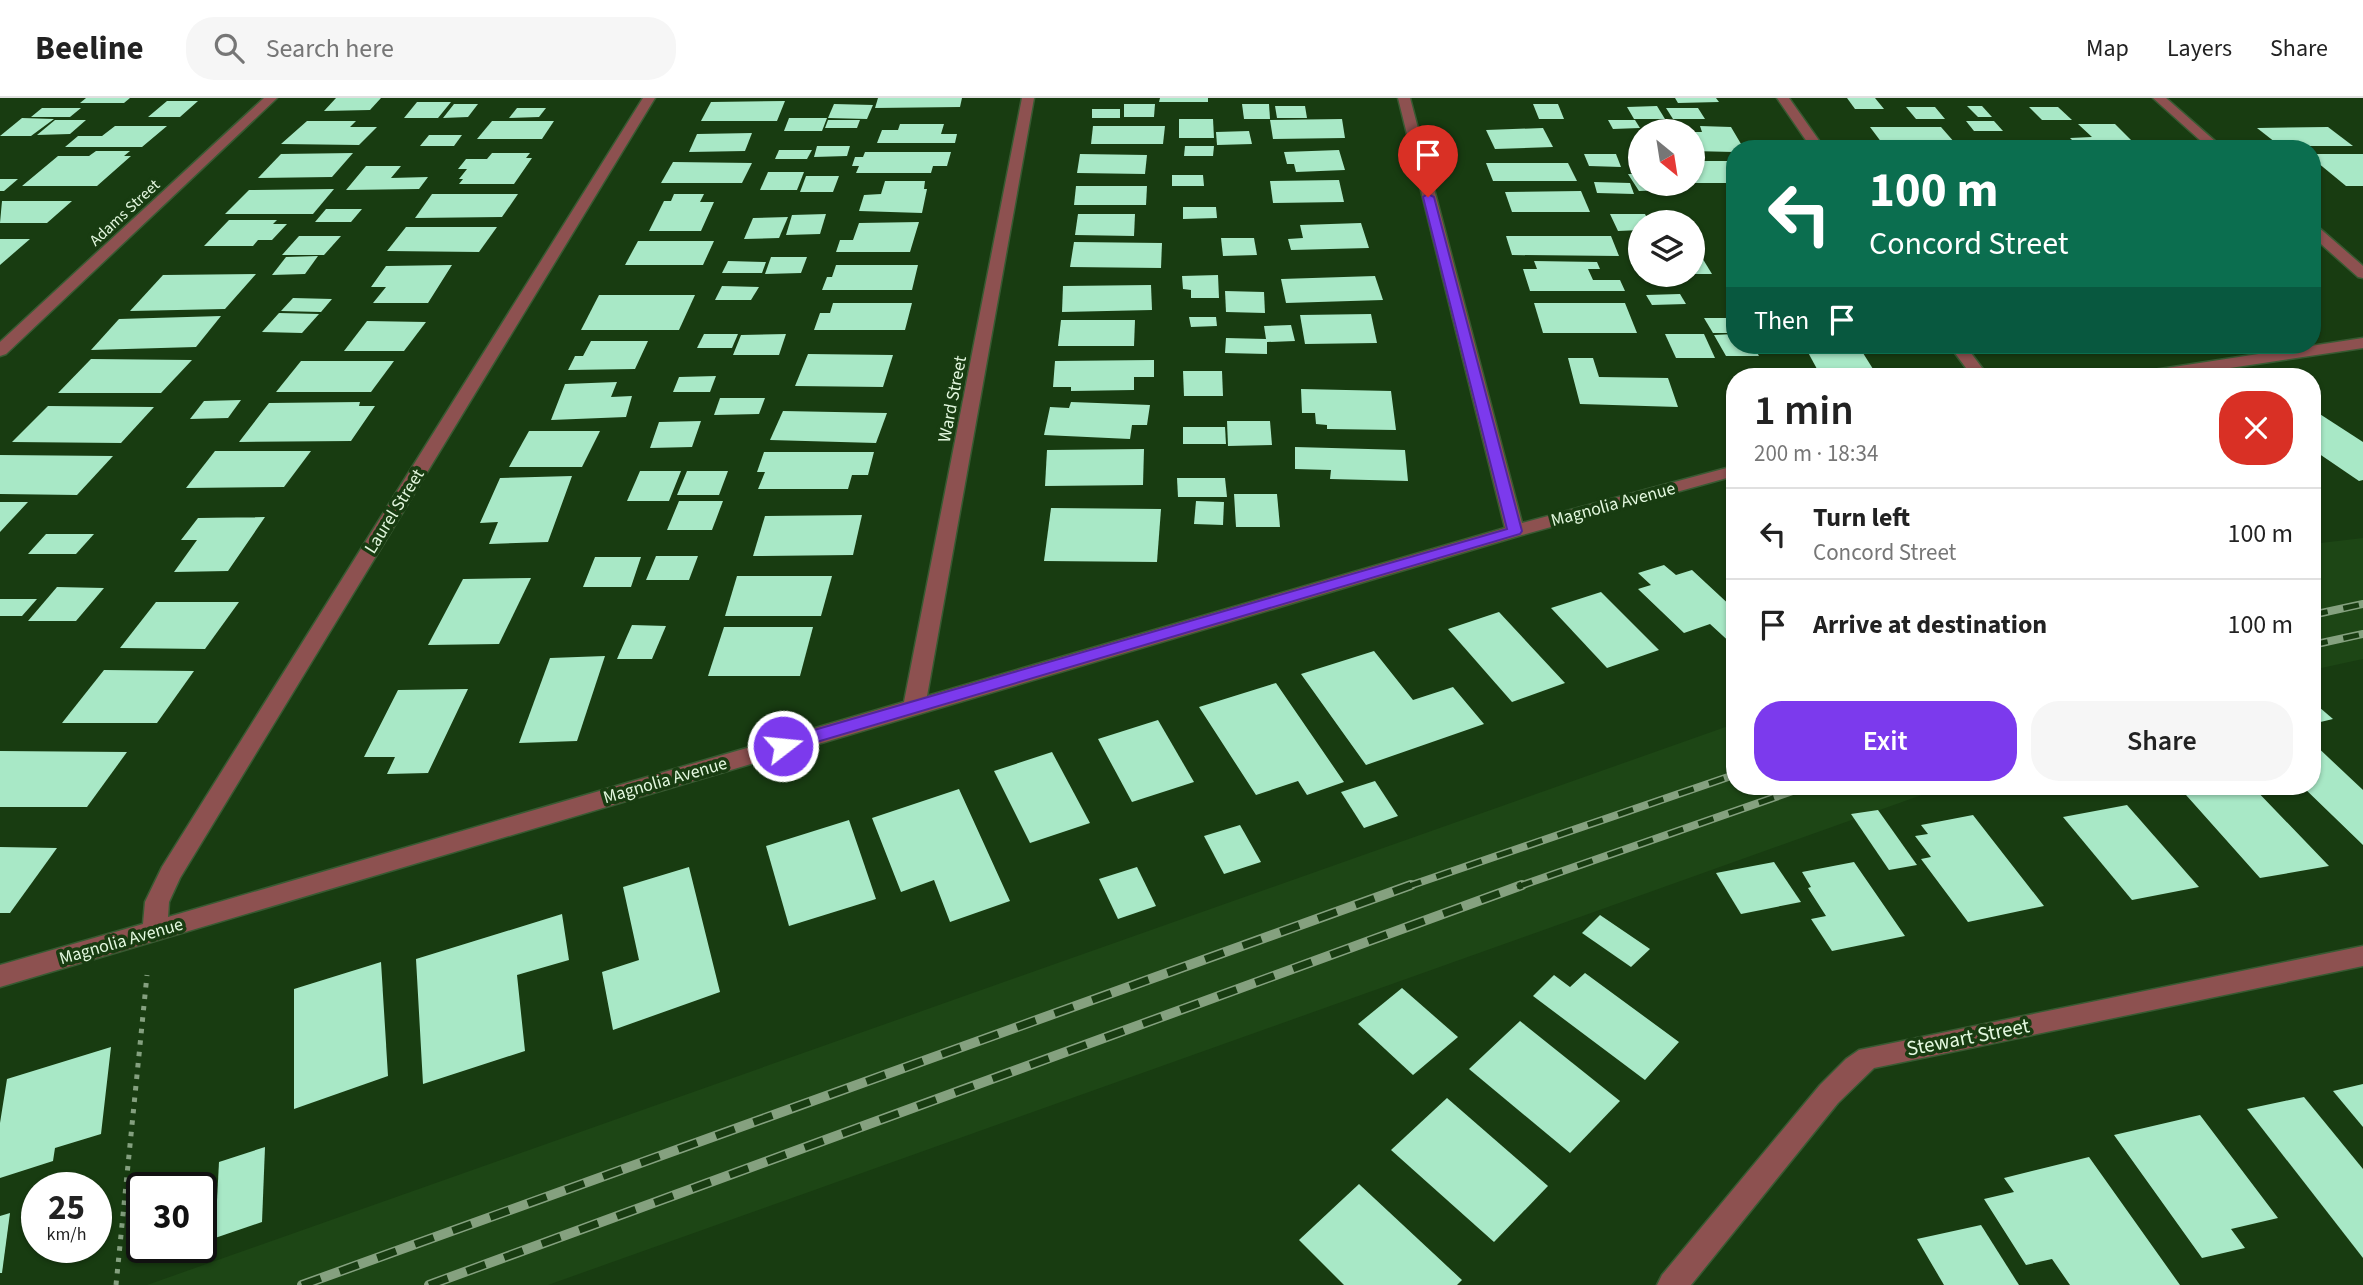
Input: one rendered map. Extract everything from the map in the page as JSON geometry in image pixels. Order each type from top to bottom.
[{"type":"street","name":"Adams Street","points":[[0,351],[271,98]]},
{"type":"street","name":"Laurel Street","points":[[155,931],[157,902],[170,874],[649,98]]},
{"type":"street","name":"Ward Street","points":[[914,707],[1028,98]]},
{"type":"street","points":[[1404,98],[1515,531]]},
{"type":"street","points":[[1783,98],[1813,140]]},
{"type":"street","points":[[2159,98],[2208,140]]},
{"type":"street","points":[[2321,237],[2363,274]]},
{"type":"street","points":[[2321,349],[2363,343]]},
{"type":"street","points":[[2199,368],[2291,354]]},
{"type":"street","name":"Magnolia Avenue","points":[[0,976],[1515,531],[1726,473]]},
{"type":"street","name":"Stewart Street","points":[[1672,1285],[1829,1094],[1855,1067],[1868,1058],[2363,956]]},
{"type":"path","points":[[116,1285],[147,970]]},
{"type":"shaded area","points":[[2363,538],[2363,659],[2321,668],[2321,543]]},
{"type":"shaded area","points":[[1726,727],[1726,795],[1922,795],[548,1285],[147,1285],[209,1263],[217,1263],[217,1260]]},
{"type":"building","points":[[86,98],[130,98],[124,103],[80,103]]},
{"type":"building","points":[[336,98],[381,98],[370,110],[324,111]]},
{"type":"building","points":[[878,98],[962,98],[960,107],[875,108]]},
{"type":"building","points":[[1160,98],[1208,98],[1208,102],[1159,102]]},
{"type":"building","points":[[1675,98],[1716,98],[1719,102],[1678,103]]},
{"type":"building","points":[[1847,98],[1875,98],[1884,109],[1855,109]]},
{"type":"building","points":[[167,101],[198,101],[180,117],[148,117]]},
{"type":"building","points":[[785,101],[777,121],[701,121],[711,102]]},
{"type":"building","points":[[417,102],[451,102],[438,118],[404,118]]},
{"type":"building","points":[[454,104],[478,104],[468,117],[443,118]]},
{"type":"building","points":[[834,104],[873,105],[867,119],[828,118]]},
{"type":"building","points":[[1124,104],[1155,104],[1154,117],[1124,117]]},
{"type":"building","points":[[1242,104],[1269,104],[1270,119],[1244,119]]},
{"type":"building","points":[[1533,104],[1558,104],[1564,119],[1539,119]]},
{"type":"building","points":[[1275,106],[1305,106],[1307,118],[1277,118]]},
{"type":"building","points":[[1657,106],[1665,119],[1634,119],[1627,107]]},
{"type":"building","points":[[1967,106],[1982,106],[1992,117],[1978,117]]},
{"type":"building","points":[[1906,107],[1935,107],[1945,119],[1916,119]]},
{"type":"building","points":[[2029,107],[2058,107],[2072,120],[2042,120]]},
{"type":"building","points":[[42,108],[81,108],[70,117],[31,117]]},
{"type":"building","points":[[517,108],[546,108],[539,117],[509,118]]},
{"type":"building","points":[[1666,108],[1698,108],[1705,119],[1704,119],[1673,119]]},
{"type":"building","points":[[1092,109],[1120,109],[1120,118],[1092,118]]},
{"type":"building","points":[[22,118],[54,119],[31,136],[0,136]]},
{"type":"building","points":[[789,118],[827,118],[822,131],[784,131]]},
{"type":"building","points":[[1179,119],[1213,119],[1214,138],[1179,138]]},
{"type":"building","points":[[1342,119],[1345,138],[1273,139],[1270,120]]},
{"type":"building","points":[[55,120],[86,120],[70,134],[37,135]]},
{"type":"building","points":[[828,120],[860,120],[857,128],[825,128]]},
{"type":"building","points":[[1608,120],[1628,120],[1628,128],[1613,129]]},
{"type":"building","points":[[307,121],[356,121],[350,127],[377,127],[359,145],[281,144]]},
{"type":"building","points":[[492,121],[554,121],[542,139],[477,139]]},
{"type":"building","points":[[1966,121],[1994,121],[2003,131],[1974,131]]},
{"type":"building","points":[[900,124],[944,124],[941,134],[957,134],[955,143],[877,143],[882,130],[898,130]]},
{"type":"building","points":[[2078,124],[2115,124],[2131,140],[2070,138],[2092,137]]},
{"type":"building","points":[[115,126],[167,126],[142,147],[65,147],[78,136],[102,136]]},
{"type":"building","points":[[1093,126],[1165,126],[1163,144],[1091,144]]},
{"type":"building","points":[[1705,126],[1731,127],[1739,140],[1726,140],[1726,152],[1705,151]]},
{"type":"building","points":[[1870,127],[1941,127],[1952,140],[1880,140]]},
{"type":"building","points":[[2328,127],[2353,146],[2321,146],[2321,140],[2272,140],[2257,128]]},
{"type":"building","points":[[1543,128],[1553,147],[1495,149],[1486,130]]},
{"type":"building","points":[[1249,131],[1252,144],[1217,145],[1216,132]]},
{"type":"building","points":[[752,133],[745,151],[689,152],[697,134]]},
{"type":"building","points":[[429,135],[462,135],[454,146],[420,146]]},
{"type":"building","points":[[817,146],[850,146],[847,156],[814,157]]},
{"type":"building","points":[[1185,146],[1214,146],[1213,156],[1184,156]]},
{"type":"building","points":[[779,150],[812,150],[807,159],[775,159]]},
{"type":"building","points":[[1339,150],[1345,170],[1296,172],[1294,164],[1287,164],[1284,152]]},
{"type":"building","points":[[96,151],[130,151],[124,156],[131,156],[97,186],[22,186],[58,156],[89,156]]},
{"type":"building","points":[[865,152],[951,152],[947,166],[933,166],[931,173],[856,173],[859,166],[852,166],[855,157],[863,157]]},
{"type":"building","points":[[353,153],[332,177],[258,178],[281,154]]},
{"type":"building","points":[[492,153],[530,153],[526,158],[532,158],[514,184],[459,184],[463,179],[459,179],[467,169],[458,169],[466,159],[487,159]]},
{"type":"building","points":[[1080,154],[1147,155],[1145,174],[1077,173]]},
{"type":"building","points":[[1584,154],[1616,154],[1621,167],[1589,166]]},
{"type":"building","points":[[2321,154],[2363,154],[2363,186],[2346,186],[2321,165]]},
{"type":"building","points":[[1705,161],[1726,161],[1726,183],[1705,183]]},
{"type":"building","points":[[673,162],[752,163],[742,183],[661,183]]},
{"type":"building","points":[[1486,163],[1568,163],[1577,181],[1493,181]]},
{"type":"building","points":[[366,166],[401,166],[391,178],[428,177],[419,189],[346,190]]},
{"type":"building","points":[[768,172],[804,172],[797,190],[760,190]]},
{"type":"building","points":[[1172,175],[1203,175],[1204,186],[1172,186]]},
{"type":"building","points":[[806,176],[839,176],[833,192],[800,192]]},
{"type":"building","points":[[0,179],[18,179],[4,191],[0,191]]},
{"type":"building","points":[[1339,180],[1344,202],[1273,203],[1270,181]]},
{"type":"building","points":[[885,181],[925,181],[924,189],[927,189],[922,213],[859,211],[864,195],[881,194]]},
{"type":"building","points":[[1594,182],[1628,183],[1628,194],[1597,193]]},
{"type":"building","points":[[1076,186],[1147,186],[1146,205],[1074,205]]},
{"type":"building","points":[[334,189],[313,214],[225,214],[249,190]]},
{"type":"building","points":[[1581,191],[1590,212],[1512,212],[1505,192]]},
{"type":"building","points":[[432,194],[518,194],[502,217],[415,218]]},
{"type":"building","points":[[674,194],[704,194],[700,202],[714,202],[701,231],[649,231],[664,201],[671,201]]},
{"type":"building","points":[[2,201],[72,201],[47,223],[0,223]]},
{"type":"building","points":[[1183,207],[1216,207],[1217,218],[1183,219]]},
{"type":"building","points":[[326,209],[362,209],[351,222],[315,222]]},
{"type":"building","points":[[826,214],[820,234],[786,235],[792,215]]},
{"type":"building","points":[[1078,214],[1135,214],[1134,236],[1075,235]]},
{"type":"building","points":[[1610,214],[1628,214],[1628,231],[1618,231]]},
{"type":"building","points":[[788,217],[779,238],[744,239],[753,218]]},
{"type":"building","points":[[229,220],[277,220],[273,224],[287,224],[272,240],[258,240],[253,246],[204,246]]},
{"type":"building","points":[[919,222],[910,252],[836,252],[840,240],[853,240],[859,223]]},
{"type":"building","points":[[1361,223],[1369,248],[1291,250],[1288,239],[1303,238],[1300,225]]},
{"type":"building","points":[[406,227],[497,227],[479,252],[387,251]]},
{"type":"building","points":[[299,236],[341,236],[324,255],[282,255]]},
{"type":"building","points":[[1506,236],[1611,236],[1619,256],[1512,255]]},
{"type":"building","points":[[1221,238],[1254,238],[1257,255],[1223,256]]},
{"type":"building","points":[[0,239],[30,239],[0,265]]},
{"type":"building","points":[[638,241],[714,241],[703,265],[625,265]]},
{"type":"building","points":[[1074,242],[1162,243],[1161,268],[1070,267]]},
{"type":"building","points":[[318,256],[305,274],[272,275],[286,257]]},
{"type":"building","points":[[771,257],[807,257],[801,273],[765,274]]},
{"type":"building","points":[[728,261],[766,262],[762,273],[722,273]]},
{"type":"building","points":[[1534,261],[1597,262],[1600,269],[1588,269],[1593,280],[1620,280],[1625,291],[1530,291],[1523,269],[1537,269]]},
{"type":"building","points":[[1705,263],[1712,274],[1705,274]]},
{"type":"building","points":[[452,265],[428,303],[373,303],[386,287],[371,287],[386,266]]},
{"type":"building","points":[[836,265],[918,265],[912,290],[822,290],[827,277],[832,277]]},
{"type":"building","points":[[256,274],[225,309],[130,311],[163,275]]},
{"type":"building","points":[[1218,275],[1219,298],[1191,298],[1191,290],[1183,289],[1182,276]]},
{"type":"building","points":[[1375,276],[1383,300],[1286,303],[1281,279]]},
{"type":"building","points":[[1151,285],[1152,310],[1062,312],[1063,286]]},
{"type":"building","points":[[722,286],[759,287],[751,300],[715,300]]},
{"type":"building","points":[[1225,291],[1264,292],[1265,313],[1226,312]]},
{"type":"building","points":[[1680,294],[1686,304],[1652,305],[1646,295]]},
{"type":"building","points":[[599,295],[695,295],[679,330],[581,330]]},
{"type":"building","points":[[293,298],[332,299],[321,312],[281,311]]},
{"type":"building","points":[[833,303],[912,303],[905,330],[814,330],[820,313],[830,313]]},
{"type":"building","points":[[1534,303],[1625,303],[1637,333],[1543,333]]},
{"type":"building","points":[[279,313],[319,314],[302,333],[262,332]]},
{"type":"building","points":[[1371,314],[1377,343],[1305,344],[1300,315]]},
{"type":"building","points":[[221,316],[196,347],[91,350],[119,319]]},
{"type":"building","points":[[1189,317],[1216,317],[1217,326],[1191,327]]},
{"type":"building","points":[[1704,318],[1726,318],[1726,333],[1713,333]]},
{"type":"building","points":[[1061,320],[1135,320],[1134,346],[1058,346]]},
{"type":"building","points":[[367,321],[426,322],[404,351],[344,351]]},
{"type":"building","points":[[1291,325],[1295,341],[1267,342],[1267,354],[1225,353],[1226,338],[1266,339],[1264,326]]},
{"type":"building","points":[[704,334],[738,334],[732,348],[697,348]]},
{"type":"building","points":[[786,334],[779,355],[733,355],[741,335]]},
{"type":"building","points":[[1665,334],[1704,334],[1715,358],[1676,358]]},
{"type":"building","points":[[1726,334],[1726,354],[1759,356],[1726,356],[1714,335]]},
{"type":"building","points":[[591,341],[648,341],[635,369],[568,370],[575,356],[583,356]]},
{"type":"building","points":[[808,354],[893,355],[883,387],[795,386]]},
{"type":"building","points":[[1809,354],[1864,354],[1872,368],[1816,368]]},
{"type":"building","points":[[1568,358],[1593,358],[1599,377],[1668,378],[1678,407],[1580,404]]},
{"type":"building","points":[[91,359],[192,360],[161,393],[58,393]]},
{"type":"building","points":[[1154,360],[1154,377],[1134,377],[1134,390],[1071,391],[1071,387],[1053,387],[1055,361]]},
{"type":"building","points":[[301,361],[394,361],[371,392],[276,392]]},
{"type":"building","points":[[1183,371],[1222,371],[1223,396],[1184,396]]},
{"type":"building","points":[[716,376],[710,392],[673,392],[679,377]]},
{"type":"building","points":[[617,382],[611,397],[632,396],[626,417],[551,420],[565,384]]},
{"type":"building","points":[[1301,389],[1391,391],[1396,430],[1327,429],[1327,425],[1316,424],[1315,413],[1302,413]]},
{"type":"building","points":[[720,398],[765,398],[759,414],[714,415]]},
{"type":"building","points":[[241,400],[228,418],[190,419],[204,401]]},
{"type":"building","points":[[360,402],[359,406],[375,406],[351,441],[239,442],[269,403]]},
{"type":"building","points":[[1071,402],[1150,405],[1147,425],[1132,425],[1130,439],[1044,435],[1050,407],[1069,408]]},
{"type":"building","points":[[48,406],[154,407],[121,443],[12,442]]},
{"type":"building","points":[[783,411],[887,413],[876,443],[770,440]]},
{"type":"building","points":[[2321,415],[2363,442],[2363,480],[2359,481],[2321,455]]},
{"type":"building","points":[[701,421],[692,447],[650,448],[659,422]]},
{"type":"building","points":[[1227,421],[1270,421],[1272,445],[1228,446]]},
{"type":"building","points":[[1183,427],[1225,427],[1226,444],[1183,444]]},
{"type":"building","points":[[529,431],[600,431],[582,467],[509,467]]},
{"type":"building","points":[[1295,447],[1405,450],[1408,481],[1330,479],[1331,470],[1295,469]]},
{"type":"building","points":[[1144,449],[1143,485],[1045,486],[1047,450]]},
{"type":"building","points":[[215,451],[311,451],[284,487],[186,488]]},
{"type":"building","points":[[764,452],[874,452],[868,475],[852,475],[848,489],[758,489],[765,472],[757,472]]},
{"type":"building","points":[[0,455],[113,456],[77,495],[0,494]]},
{"type":"building","points":[[640,471],[681,471],[669,501],[627,501]]},
{"type":"building","points":[[687,471],[728,471],[719,495],[677,495]]},
{"type":"building","points":[[572,476],[548,542],[489,544],[498,522],[480,523],[500,478]]},
{"type":"building","points":[[1177,478],[1225,478],[1227,497],[1178,497]]},
{"type":"building","points":[[1234,494],[1277,494],[1280,527],[1236,527]]},
{"type":"building","points":[[679,501],[723,501],[712,530],[667,530]]},
{"type":"building","points":[[1196,501],[1224,502],[1223,525],[1194,524]]},
{"type":"building","points":[[0,502],[28,502],[0,532]]},
{"type":"building","points":[[1051,508],[1161,509],[1157,562],[1044,561]]},
{"type":"building","points":[[862,515],[853,555],[753,556],[765,516]]},
{"type":"building","points":[[265,517],[228,571],[174,572],[197,540],[181,540],[198,518]]},
{"type":"building","points":[[46,534],[94,534],[76,554],[28,554]]},
{"type":"building","points":[[656,556],[698,556],[689,580],[646,580]]},
{"type":"building","points":[[595,557],[641,557],[631,587],[583,587]]},
{"type":"building","points":[[1664,565],[1676,575],[1692,570],[1726,602],[1726,639],[1710,624],[1684,633],[1638,589],[1651,585],[1638,573]]},
{"type":"building","points":[[737,576],[832,576],[821,616],[725,616]]},
{"type":"building","points":[[531,578],[499,644],[428,645],[463,579]]},
{"type":"building","points":[[57,587],[104,588],[76,621],[28,621]]},
{"type":"building","points":[[1601,592],[1659,650],[1607,668],[1551,608]]},
{"type":"building","points":[[0,599],[37,599],[22,616],[0,616]]},
{"type":"building","points":[[156,602],[239,602],[205,649],[120,648]]},
{"type":"building","points":[[1499,612],[1565,683],[1512,702],[1448,629]]},
{"type":"building","points":[[632,625],[666,626],[652,659],[617,659]]},
{"type":"building","points":[[724,627],[813,627],[800,676],[708,676]]},
{"type":"building","points":[[1374,651],[1413,700],[1453,687],[1484,724],[1366,765],[1301,674]]},
{"type":"building","points":[[605,656],[577,741],[519,743],[550,658]]},
{"type":"building","points":[[104,670],[194,671],[157,723],[62,723]]},
{"type":"building","points":[[1276,683],[1344,782],[1307,795],[1298,781],[1256,795],[1199,707]]},
{"type":"building","points":[[468,689],[428,773],[387,774],[395,757],[364,757],[398,690]]},
{"type":"building","points":[[2321,709],[2333,719],[2321,722]]},
{"type":"building","points":[[1158,720],[1194,782],[1132,802],[1098,739]]},
{"type":"building","points":[[2321,750],[2363,790],[2363,845],[2311,795],[2321,795]]},
{"type":"building","points":[[0,751],[127,752],[87,807],[0,807]]},
{"type":"building","points":[[1052,752],[1090,823],[1030,843],[994,771]]},
{"type":"building","points":[[1375,781],[1398,816],[1364,828],[1341,792]]},
{"type":"building","points":[[959,789],[1010,901],[950,922],[934,880],[901,892],[872,818]]},
{"type":"building","points":[[2186,795],[2261,795],[2329,866],[2260,878]]},
{"type":"building","points":[[2127,805],[2199,887],[2132,900],[2063,817]]},
{"type":"building","points":[[1878,810],[1917,865],[1889,870],[1851,814]]},
{"type":"building","points":[[1973,815],[2044,906],[1968,922],[1921,859],[1931,857],[1915,836],[1928,834],[1921,825]]},
{"type":"building","points":[[849,820],[876,899],[789,926],[766,846]]},
{"type":"building","points":[[1240,825],[1261,862],[1224,874],[1204,836]]},
{"type":"building","points":[[0,847],[57,848],[10,913],[0,913]]},
{"type":"building","points":[[1774,862],[1801,902],[1741,914],[1716,873]]},
{"type":"building","points":[[1854,862],[1905,936],[1832,951],[1811,919],[1826,916],[1808,888],[1811,887],[1802,872]]},
{"type":"building","points":[[689,867],[720,992],[613,1030],[602,972],[639,960],[623,887]]},
{"type":"building","points":[[1137,867],[1156,906],[1118,919],[1099,879]]},
{"type":"building","points":[[562,914],[569,960],[517,975],[525,1051],[423,1084],[416,959]]},
{"type":"building","points":[[1600,915],[1650,949],[1631,967],[1582,933]]},
{"type":"building","points":[[381,962],[388,1076],[294,1109],[294,989]]},
{"type":"building","points":[[1585,973],[1679,1042],[1645,1080],[1533,996],[1554,975],[1570,987]]},
{"type":"building","points":[[1402,988],[1458,1037],[1413,1075],[1358,1024]]},
{"type":"building","points":[[1520,1021],[1620,1101],[1570,1153],[1469,1069]]},
{"type":"building","points":[[111,1047],[101,1134],[55,1148],[53,1161],[0,1178],[0,1123],[7,1079]]},
{"type":"building","points":[[2363,1084],[2363,1127],[2333,1091]]},
{"type":"building","points":[[2304,1097],[2363,1169],[2363,1258],[2247,1109]]},
{"type":"building","points":[[1447,1098],[1548,1186],[1494,1242],[1391,1150]]},
{"type":"building","points":[[2200,1115],[2278,1218],[2231,1229],[2245,1248],[2202,1258],[2114,1135]]},
{"type":"building","points":[[265,1147],[262,1222],[217,1237],[217,1200],[219,1162]]},
{"type":"building","points":[[2089,1157],[2180,1285],[2070,1285],[2052,1259],[2026,1265],[1984,1199],[2014,1192],[2004,1178]]},
{"type":"building","points":[[1359,1184],[1462,1280],[1457,1285],[1344,1285],[1299,1240]]},
{"type":"building","points":[[10,1213],[2,1273],[0,1273],[0,1216]]},
{"type":"building","points":[[1981,1225],[2019,1285],[1944,1285],[1917,1239]]},
{"type":"railway","points":[[2321,613],[2363,604]]},
{"type":"railway","points":[[2321,643],[2363,634]]},
{"type":"railway","points":[[1406,887],[1726,778]]},
{"type":"railway","points":[[1517,887],[1781,795]]},
{"type":"railway","points":[[302,1285],[1411,885]]},
{"type":"railway","points":[[429,1285],[1522,885]]},
{"type":"route","points":[[783,746],[1515,531],[1428,197]]}]
